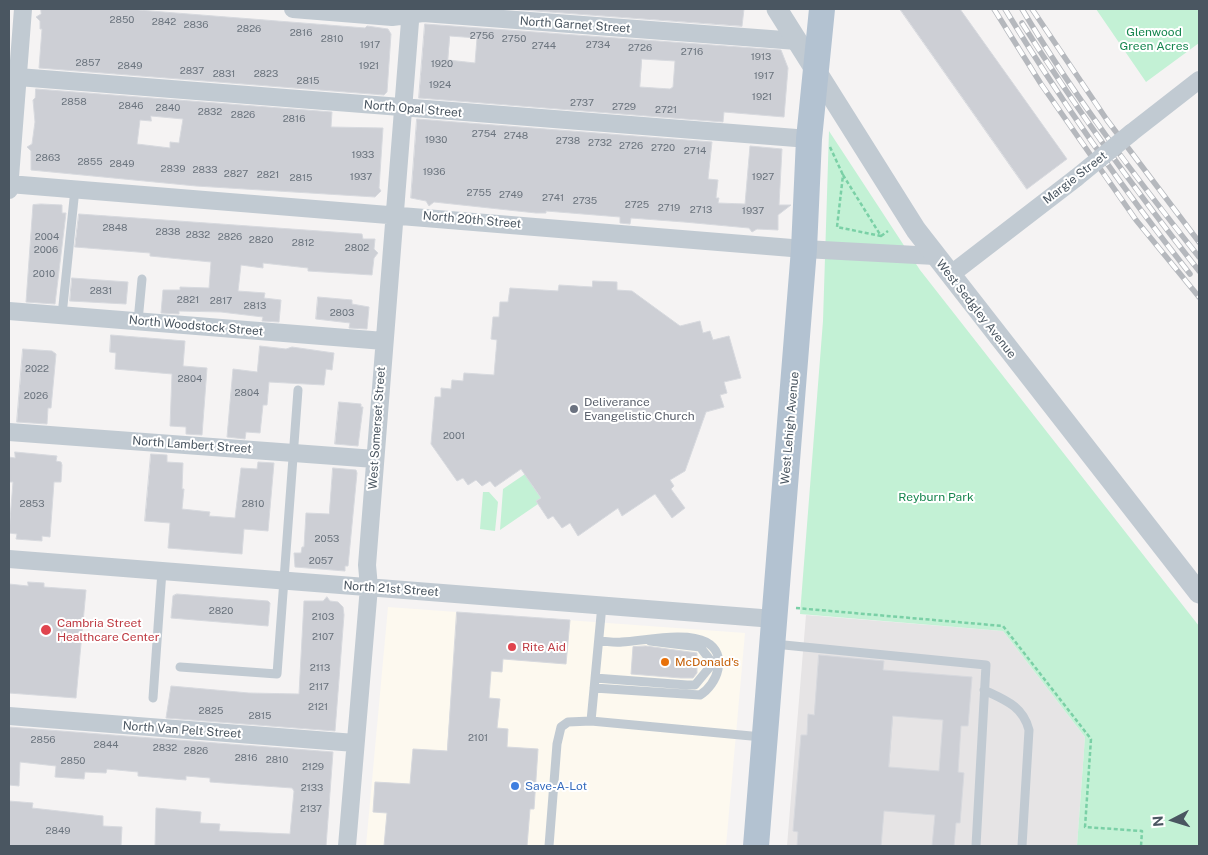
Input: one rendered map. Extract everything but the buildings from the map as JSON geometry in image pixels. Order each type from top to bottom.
[{"type":"main road","name":"West Lehigh Avenue","points":[[756,846],[804,249],[818,141],[816,71],[822,9]]},
{"type":"street","points":[[9,190],[23,9]]},
{"type":"street","name":"North Garnet Street","points":[[293,9],[392,17],[410,12],[797,41]]},
{"type":"street","name":"West Sedgley Avenue","points":[[777,9],[934,256],[1199,593]]},
{"type":"street","name":"West Somerset Street","points":[[347,846],[369,587],[367,565],[384,341],[396,214],[410,12]]},
{"type":"street","name":"North Opal Street","points":[[18,77],[818,141]]},
{"type":"street","name":"Margie Street","points":[[950,275],[1199,80]]},
{"type":"street","name":"North 20th Street","points":[[9,184],[396,214],[804,249],[934,256]]},
{"type":"street","name":"North Woodstock Street","points":[[9,311],[384,341]]},
{"type":"street","name":"North Lambert Street","points":[[9,432],[375,459]]},
{"type":"street","name":"North 21st Street","points":[[9,559],[602,605],[773,632]]},
{"type":"street","name":"North Van Pelt Street","points":[[9,716],[355,743]]},
{"type":"lane","points":[[62,315],[75,189]]},
{"type":"lane","points":[[138,321],[142,278]]},
{"type":"lane","points":[[180,667],[277,674],[298,390]]},
{"type":"lane","points":[[153,698],[162,571]]},
{"type":"lane","points":[[591,721],[602,605]]},
{"type":"lane","points":[[773,632],[986,665],[976,846]]},
{"type":"lane","points":[[594,688],[700,695],[707,691],[717,677],[720,668],[717,655],[705,641],[664,636],[619,642],[599,641]]},
{"type":"lane","points":[[595,678],[687,686],[695,684],[709,668],[711,661],[700,647],[644,640]]},
{"type":"lane","points":[[984,690],[1015,705],[1026,720],[1029,730],[1022,846]]},
{"type":"lane","points":[[548,846],[557,744],[561,727],[568,722],[591,721],[764,737]]},
{"type":"path","points":[[818,141],[843,175],[881,236]]},
{"type":"path","points":[[843,175],[838,227],[881,236]]},
{"type":"path","points":[[881,236],[888,230]]},
{"type":"shaded area","points":[[388,607],[745,633],[726,846],[366,846]]},
{"type":"shaded area","points":[[806,615],[1003,631],[1085,737],[1077,846],[787,846]]},
{"type":"green space","name":"Glenwood Green Acres","points":[[1096,9],[1199,9],[1199,43],[1146,82]]},
{"type":"green space","name":"Reyburn Park","points":[[829,131],[920,270],[1199,626],[1199,846],[1077,846],[1085,737],[1003,631],[800,614],[823,321]]},
{"type":"green space","points":[[531,470],[532,485],[541,498],[536,501],[538,504],[500,530],[503,489]]},
{"type":"green space","points":[[483,492],[489,492],[498,502],[495,531],[480,529]]},
{"type":"railway","points":[[994,9],[1041,84],[1136,220],[1199,297]]},
{"type":"railway","points":[[1005,9],[1093,144],[1190,274]]},
{"type":"railway","points":[[1022,9],[1106,136],[1199,257]]},
{"type":"railway","points":[[1032,9],[1107,120],[1199,242]]},
{"type":"railway","points":[[1022,23],[1107,149],[1199,271]]},
{"type":"place","name":"Deliverance Evangelistic Church","points":[[574,409]]},
{"type":"place","name":"Cambria Street Healthcare Center","points":[[46,630]]},
{"type":"place","name":"Rite Aid","points":[[512,647]]},
{"type":"place","name":"McDonald's","points":[[665,662]]},
{"type":"place","name":"Save-A-Lot","points":[[515,786]]}]
